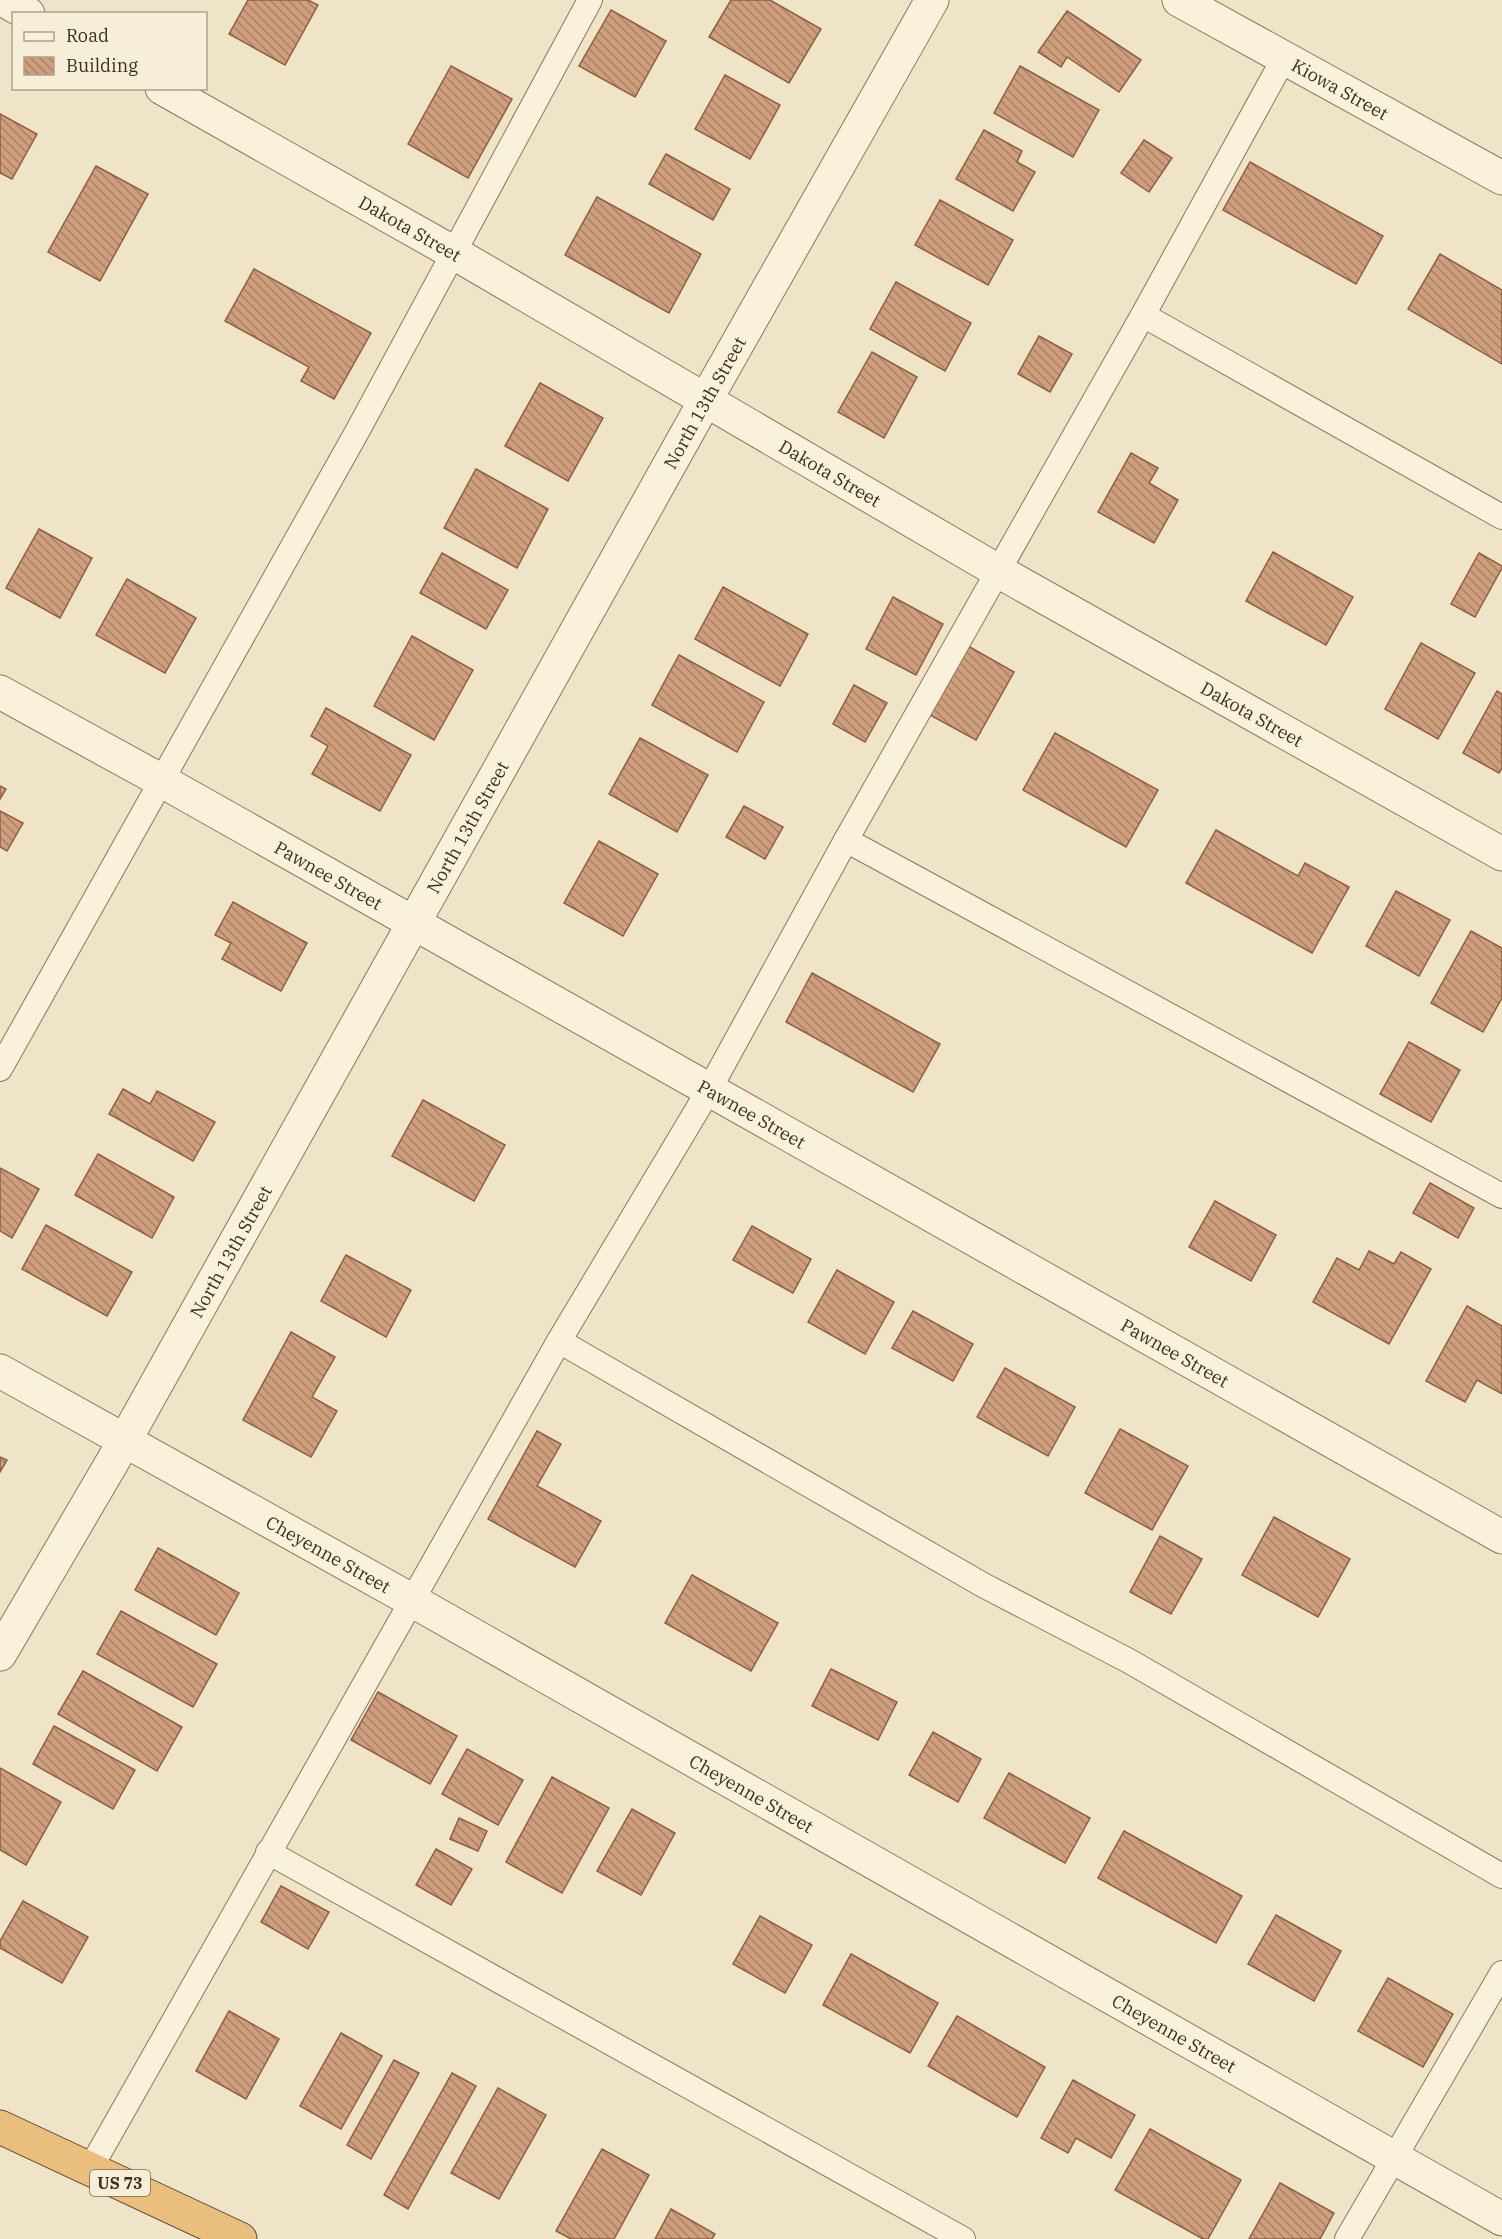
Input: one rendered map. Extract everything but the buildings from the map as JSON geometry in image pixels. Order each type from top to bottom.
[{"type":"highway","name":"US 73","points":[[0,2127],[240,2239]]},
{"type":"street","points":[[4,0],[25,12]]},
{"type":"street","name":"North 13th Street","points":[[0,1654],[124,1442],[705,401],[932,0]]},
{"type":"street","name":"Kiowa Street","points":[[1179,0],[1502,178]]},
{"type":"street","name":"Dakota Street","points":[[166,90],[454,253],[998,571],[1502,854]]},
{"type":"street","name":"Pawnee Street","points":[[0,692],[1502,1537]]},
{"type":"street","name":"Cheyenne Street","points":[[0,1371],[413,1601],[1502,2219]]},
{"type":"lane","points":[[0,1069],[352,440],[590,0]]},
{"type":"lane","points":[[90,2169],[559,1341],[709,1090],[846,840],[1143,315],[1284,58]]},
{"type":"lane","points":[[1143,315],[1502,517]]},
{"type":"lane","points":[[846,840],[1502,1196]]},
{"type":"lane","points":[[559,1341],[983,1585],[1129,1661],[1502,1876]]},
{"type":"lane","points":[[268,1852],[963,2239]]},
{"type":"lane","points":[[1347,2239],[1502,1973]]}]
